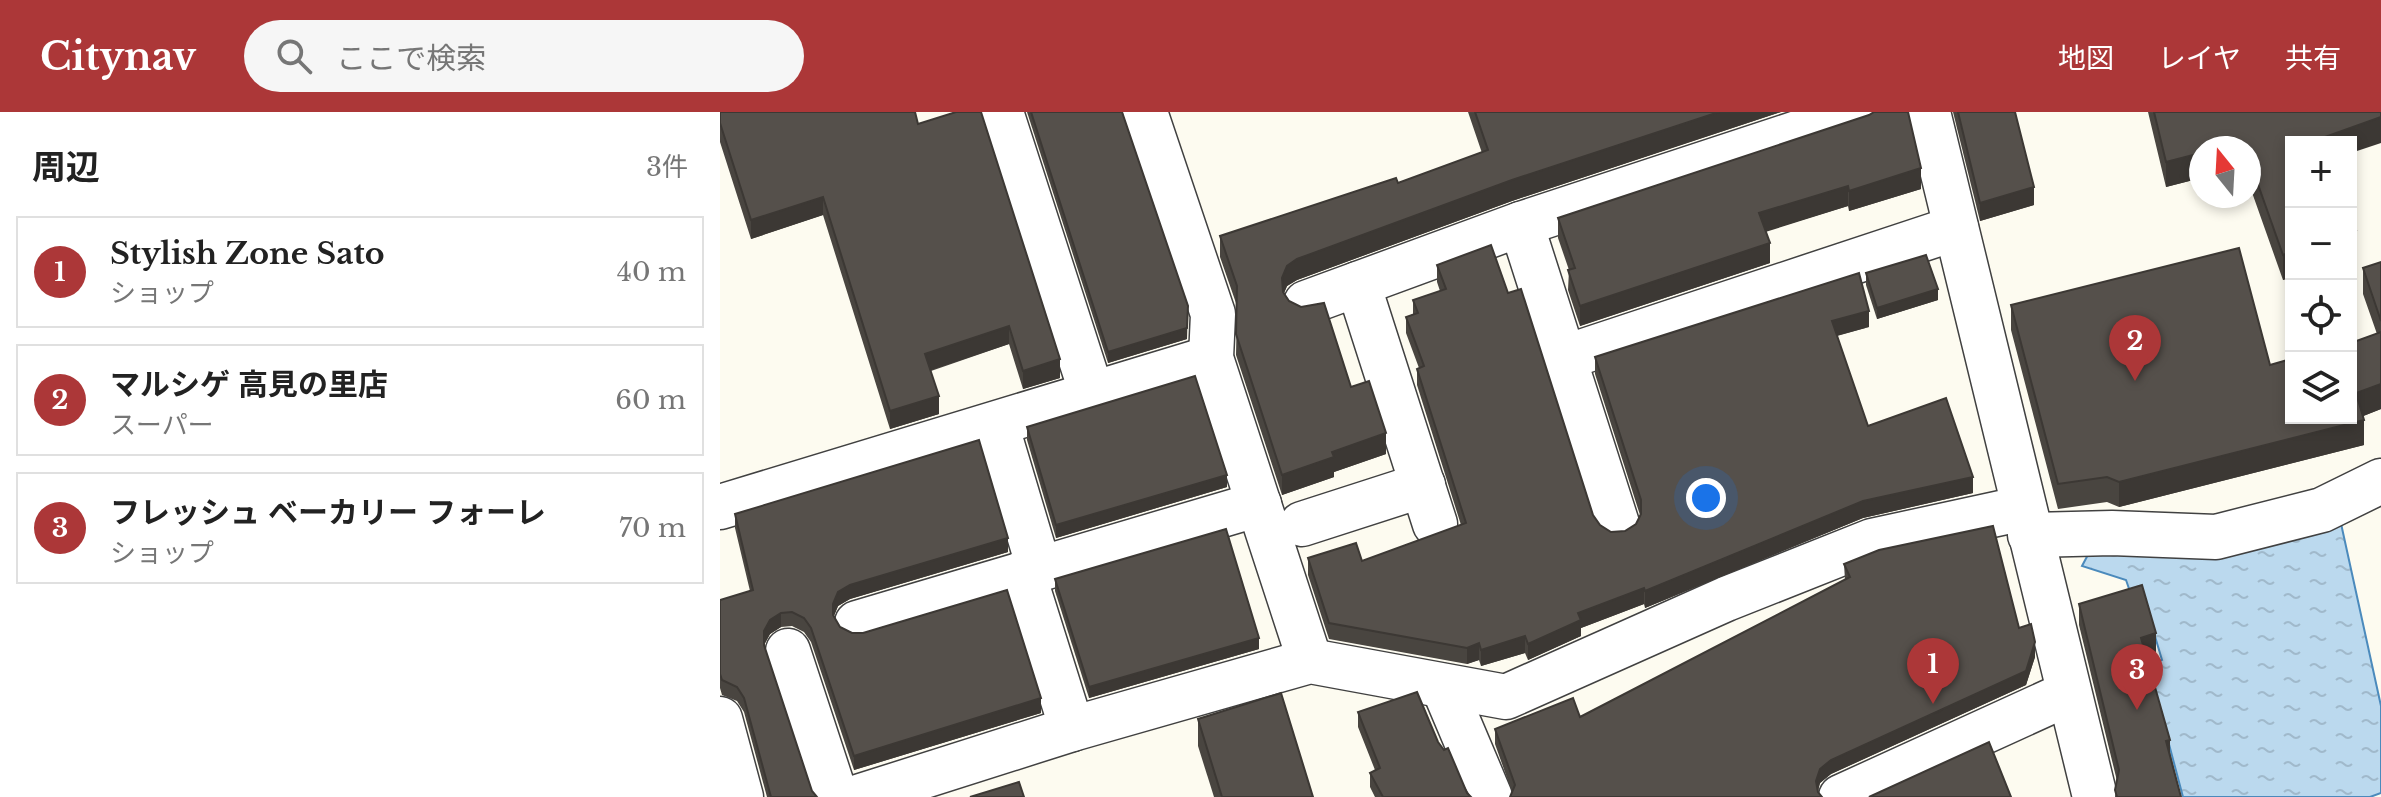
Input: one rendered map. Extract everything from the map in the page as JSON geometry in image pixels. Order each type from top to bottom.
[{"type":"street","points":[[1001,112],[1092,394]]},
{"type":"street","points":[[1145,112],[1213,314],[1211,358],[1310,661]]},
{"type":"street","points":[[1306,303],[1521,224],[1861,112]]},
{"type":"street","points":[[1928,112],[2095,797]]},
{"type":"street","points":[[1521,224],[1617,524]]},
{"type":"street","points":[[1563,358],[1956,228]]},
{"type":"street","points":[[1302,524],[1429,504],[1358,284]]},
{"type":"street","points":[[720,507],[1211,358]]},
{"type":"street","points":[[996,424],[1072,729]]},
{"type":"street","points":[[858,797],[1072,729],[1310,661],[1506,697],[1726,599],[1872,541],[2027,521],[2112,533],[2216,537],[2322,510],[2381,481]]},
{"type":"street","points":[[857,623],[1259,504]]},
{"type":"street","points":[[788,651],[836,797]]},
{"type":"street","points":[[1443,686],[1490,797]]},
{"type":"street","points":[[1841,797],[2069,693]]},
{"type":"street","points":[[720,719],[741,797]]},
{"type":"water","points":[[2340,519],[2381,706],[2381,793],[2370,797],[2183,797],[2148,665],[2162,660],[2145,603],[2135,606],[2126,580],[2082,566],[2090,551]]},
{"type":"building","points":[[720,112],[915,112],[918,124],[956,112],[981,112],[1060,359],[1023,371],[1009,326],[925,354],[939,396],[890,411],[823,197],[751,220],[720,123]]},
{"type":"building","points":[[1031,112],[1122,112],[1188,306],[1187,328],[1108,352]]},
{"type":"building","points":[[1475,112],[1719,112],[1512,180],[1297,259],[1287,266],[1282,278],[1283,292],[1289,301],[1301,307],[1324,303],[1351,387],[1369,381],[1386,433],[1332,452],[1334,457],[1282,475],[1236,334],[1237,286],[1220,236],[1396,178],[1398,183],[1488,150]]},
{"type":"building","points":[[1874,112],[1908,112],[1921,168],[1849,191],[1848,186],[1759,213],[1770,243],[1580,306],[1568,270],[1575,268],[1558,218]]},
{"type":"building","points":[[1958,112],[2015,112],[2034,187],[1980,203]]},
{"type":"building","points":[[2154,112],[2381,112],[2381,117],[2328,136],[2285,136],[2283,255],[2261,193],[2261,136],[2189,136],[2189,156],[2166,162]]},
{"type":"building","points":[[1491,245],[1508,293],[1521,289],[1593,515],[1600,525],[1611,532],[1625,531],[1636,524],[1641,514],[1641,500],[1595,357],[1859,273],[1869,311],[1832,321],[1868,426],[1946,398],[1973,477],[1863,501],[1645,591],[1644,588],[1578,613],[1581,620],[1528,644],[1525,636],[1481,650],[1479,643],[1467,648],[1329,623],[1308,558],[1356,543],[1362,561],[1466,523],[1417,369],[1424,366],[1406,317],[1418,313],[1413,300],[1446,289],[1437,265]]},
{"type":"building","points":[[2239,248],[2270,365],[2285,361],[2285,424],[2348,424],[2119,482],[2107,477],[2058,484],[2011,305]]},
{"type":"building","points":[[1926,255],[1938,289],[1877,308],[1866,273]]},
{"type":"building","points":[[2381,262],[2381,321],[2363,268]]},
{"type":"building","points":[[2381,332],[2381,384],[2357,393],[2357,341]]},
{"type":"building","points":[[1195,376],[1227,475],[1056,525],[1027,427]]},
{"type":"building","points":[[2357,396],[2364,420],[2357,422]]},
{"type":"building","points":[[979,440],[1008,538],[850,585],[838,592],[833,615],[840,627],[852,633],[863,633],[1007,590],[1041,698],[854,756],[811,628],[804,618],[792,612],[781,613],[770,620],[764,631],[764,645],[812,791],[817,797],[771,797],[744,698],[737,687],[722,680],[720,674],[720,600],[753,590],[735,514]]},
{"type":"building","points":[[1993,526],[2019,628],[2031,624],[2035,642],[2026,671],[1831,760],[1820,769],[1816,781],[1822,797],[1510,797],[1515,785],[1495,729],[1573,698],[1580,717],[1850,577],[1844,564],[1879,550]]},
{"type":"building","points":[[1226,529],[1259,638],[1089,687],[1055,579]]},
{"type":"building","points":[[2142,585],[2156,633],[2141,638],[2170,740],[2166,741],[2181,797],[2117,797],[2115,790],[2119,770],[2079,604]]},
{"type":"building","points":[[1417,692],[1438,742],[1444,750],[1448,748],[1471,797],[1383,797],[1370,773],[1380,768],[1358,712]]},
{"type":"building","points":[[1281,693],[1313,797],[1222,797],[1198,719]]},
{"type":"building","points":[[1989,742],[2011,797],[1869,797]]},
{"type":"building","points":[[1019,782],[1024,797],[970,797]]},
{"type":"place","name":"マルシゲ 高見の里店","points":[[2135,381]]},
{"type":"place","name":"Stylish Zone Sato","points":[[1933,704]]},
{"type":"place","name":"フレッシュ ベーカリー フォーレ","points":[[2137,710]]}]
